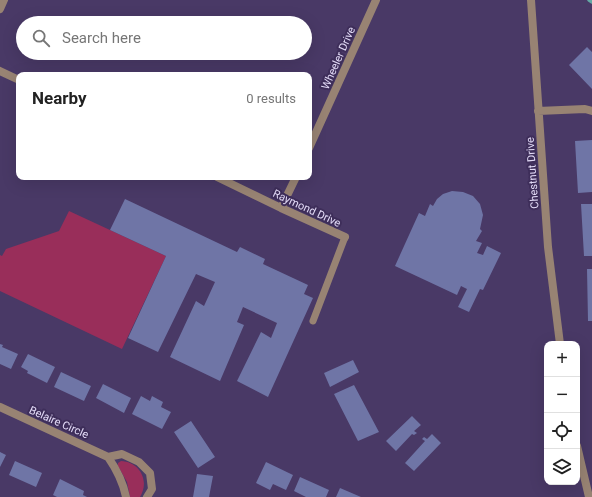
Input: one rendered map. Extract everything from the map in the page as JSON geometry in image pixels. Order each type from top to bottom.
[{"type":"street","points":[[0,9],[4,0]]},
{"type":"street","name":"Wheeler Drive","points":[[312,141],[376,0]]},
{"type":"street","name":"Chestnut Drive","points":[[531,0],[548,247],[560,341]]},
{"type":"street","points":[[0,71],[16,79]]},
{"type":"street","points":[[538,111],[585,109],[592,111]]},
{"type":"street","name":"Raymond Drive","points":[[223,180],[345,237]]},
{"type":"street","points":[[281,208],[295,180]]},
{"type":"street","name":"Belaire Circle","points":[[0,407],[108,457],[122,454],[139,462],[150,473],[152,489],[147,497]]},
{"type":"street","points":[[578,449],[589,497]]},
{"type":"street","points":[[108,457],[123,483],[126,497]]},
{"type":"lane","points":[[313,321],[345,237]]},
{"type":"shaded area","points":[[69,211],[166,256],[122,349],[0,291],[0,255],[2,256],[6,249],[59,231]]},
{"type":"shaded area","points":[[121,461],[128,462],[133,465],[141,473],[144,485],[140,497],[130,497],[127,482],[118,466],[118,463]]},
{"type":"building","points":[[587,47],[592,52],[592,89],[569,65]]},
{"type":"building","points":[[592,140],[592,192],[578,193],[575,141]]},
{"type":"building","points":[[452,191],[463,192],[473,196],[480,204],[483,215],[480,229],[482,231],[476,241],[482,243],[477,253],[483,255],[487,246],[501,253],[483,290],[480,289],[469,312],[458,307],[467,289],[461,286],[457,295],[395,266],[419,213],[425,216],[430,204],[433,206],[437,199],[443,194]]},
{"type":"building","points":[[125,199],[237,252],[240,247],[265,259],[263,264],[308,285],[304,294],[313,298],[268,397],[237,381],[261,332],[271,338],[277,323],[243,307],[237,322],[244,325],[220,381],[170,357],[196,301],[204,306],[215,282],[196,274],[158,352],[128,338],[166,256],[110,230]]},
{"type":"building","points":[[581,204],[592,204],[592,256],[584,256]]},
{"type":"building","points":[[587,269],[592,269],[592,321],[588,321]]},
{"type":"building","points":[[0,344],[3,345],[2,347],[18,354],[11,369],[0,364]]},
{"type":"building","points":[[28,354],[55,367],[47,383],[27,373],[28,371],[21,367]]},
{"type":"building","points":[[353,360],[359,372],[330,387],[324,373]]},
{"type":"building","points":[[61,372],[91,386],[84,401],[54,387]]},
{"type":"building","points":[[103,384],[131,398],[124,413],[96,398]]},
{"type":"building","points":[[354,385],[379,432],[358,441],[334,394]]},
{"type":"building","points":[[141,396],[150,401],[152,396],[163,402],[161,407],[171,412],[162,429],[132,414]]},
{"type":"building","points":[[412,416],[421,425],[414,431],[417,433],[414,435],[412,434],[396,451],[386,441]]},
{"type":"building","points":[[191,421],[215,457],[198,468],[174,432]]},
{"type":"building","points":[[432,434],[441,443],[414,471],[405,463],[425,441],[422,439],[424,437],[427,439]]},
{"type":"building","points":[[0,452],[6,455],[0,467]]},
{"type":"building","points":[[15,461],[42,473],[36,487],[9,475]]},
{"type":"building","points":[[266,462],[293,475],[286,490],[273,484],[270,490],[256,483]]},
{"type":"building","points":[[197,474],[213,476],[209,497],[193,497]]},
{"type":"building","points":[[300,477],[329,490],[326,497],[306,497],[294,491]]},
{"type":"building","points":[[60,479],[84,491],[83,495],[87,497],[57,497],[53,495]]},
{"type":"building","points":[[340,488],[361,497],[336,497]]}]
